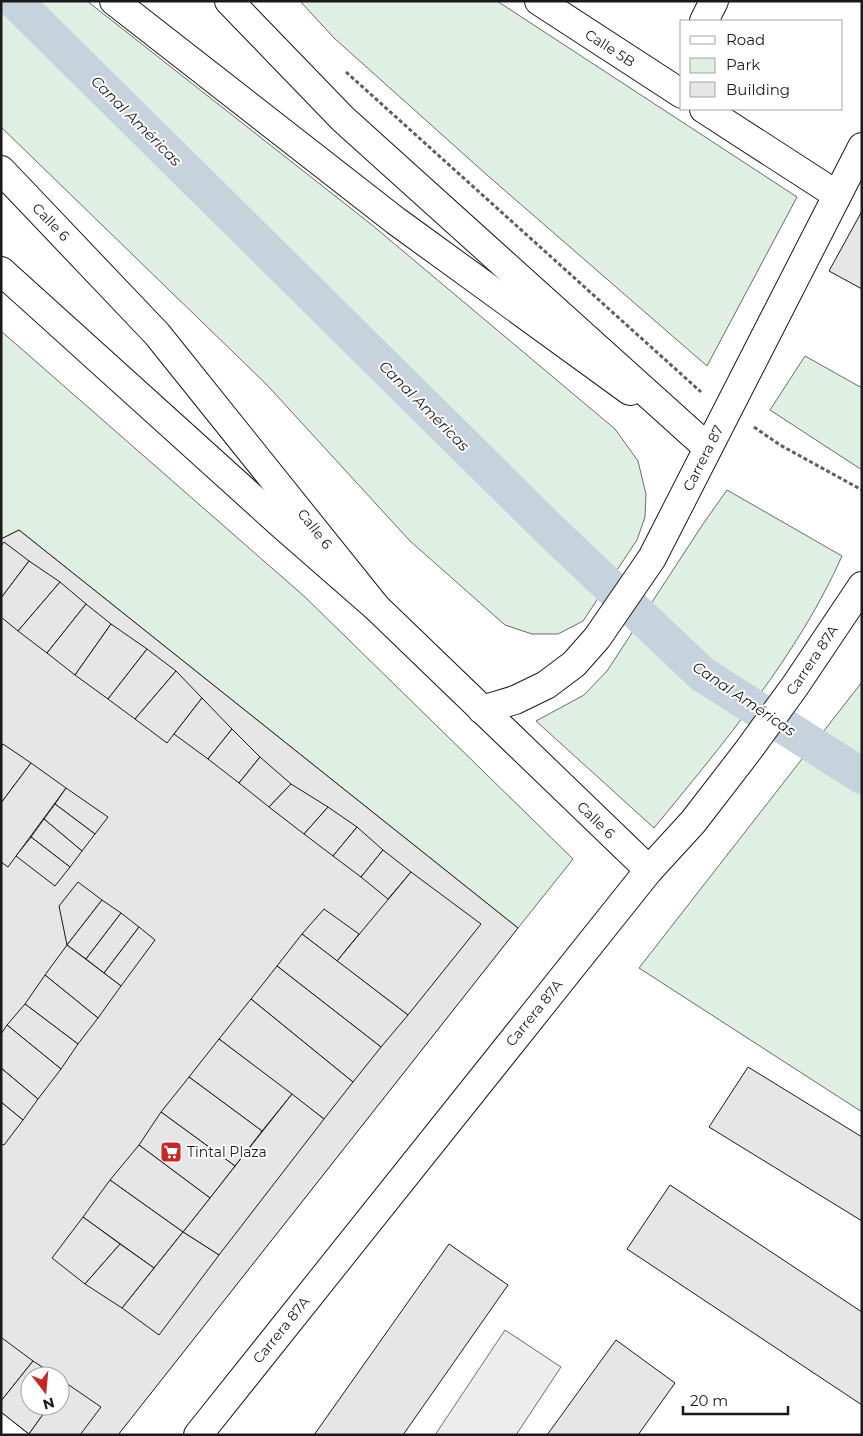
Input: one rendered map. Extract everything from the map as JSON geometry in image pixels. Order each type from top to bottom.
[{"type":"street","points":[[114,1],[396,220],[708,448]]},
{"type":"street","points":[[229,1],[343,119],[708,448]]},
{"type":"street","name":"Calle 5B","points":[[538,1],[678,83]]},
{"type":"street","points":[[704,20],[714,1]]},
{"type":"street","points":[[706,110],[837,195]]},
{"type":"street","name":"Carrera 87","points":[[482,710],[515,700],[546,685],[574,664],[597,638],[652,558],[862,147]]},
{"type":"street","name":"Calle 6","points":[[1,170],[158,334],[376,607],[649,870]]},
{"type":"street","points":[[1,270],[280,523],[376,607]]},
{"type":"street","name":"Carrera 87A","points":[[198,1435],[649,870],[693,822],[795,686],[862,586]]},
{"type":"path","points":[[340,66],[698,390],[780,445],[862,490]]},
{"type":"green space","points":[[1,1],[87,1],[372,225],[615,429],[638,461],[646,494],[645,517],[637,540],[583,621],[558,634],[532,634],[505,625],[410,541],[267,385],[1,127]]},
{"type":"green space","points":[[300,1],[497,1],[797,197],[707,366],[487,175],[334,38]]},
{"type":"green space","points":[[1,331],[305,597],[573,859],[518,928],[19,530],[1,539]]},
{"type":"green space","points":[[805,356],[862,388],[862,470],[770,410]]},
{"type":"green space","points":[[727,490],[842,556],[804,628],[757,698],[654,828],[536,721],[584,695],[607,671]]},
{"type":"green space","points":[[862,682],[862,1112],[639,968]]},
{"type":"shaded area","points":[[505,1330],[561,1367],[516,1435],[435,1435]]},
{"type":"building","points":[[862,211],[862,289],[829,271]]},
{"type":"building","name":"Tintal Plaza","points":[[19,530],[518,928],[118,1435],[30,1435],[1,1412],[1,539]]},
{"type":"building","points":[[4,542],[29,561],[1,598],[1,546]]},
{"type":"building","points":[[29,561],[60,582],[18,631],[1,617],[1,598]]},
{"type":"building","points":[[60,582],[86,604],[47,653],[18,631]]},
{"type":"building","points":[[86,604],[111,624],[75,675],[47,653]]},
{"type":"building","points":[[111,624],[147,649],[108,699],[75,675]]},
{"type":"building","points":[[147,649],[176,671],[135,719],[108,699]]},
{"type":"building","points":[[176,671],[202,698],[167,743],[135,719]]},
{"type":"building","points":[[202,698],[232,729],[208,759],[174,734]]},
{"type":"building","points":[[232,729],[260,757],[239,783],[208,759]]},
{"type":"building","points":[[3,744],[31,763],[1,803],[1,747]]},
{"type":"building","points":[[260,757],[291,784],[269,807],[239,783]]},
{"type":"building","points":[[31,763],[66,788],[8,867],[1,862],[1,803]]},
{"type":"building","points":[[291,784],[328,807],[304,834],[269,807]]},
{"type":"building","points":[[66,788],[108,817],[95,834],[55,804]]},
{"type":"building","points":[[55,804],[95,834],[82,851],[44,819]]},
{"type":"building","points":[[328,807],[357,827],[333,856],[304,834]]},
{"type":"building","points":[[44,819],[82,851],[70,867],[31,837]]},
{"type":"building","points":[[357,827],[383,850],[361,877],[333,856]]},
{"type":"building","points":[[31,837],[70,867],[55,886],[16,856]]},
{"type":"building","points":[[383,850],[411,872],[388,899],[361,877]]},
{"type":"building","points":[[411,872],[481,924],[408,1015],[337,961]]},
{"type":"building","points":[[78,882],[102,900],[67,945],[59,906]]},
{"type":"building","points":[[102,900],[121,913],[86,959],[67,945]]},
{"type":"building","points":[[324,909],[359,934],[337,961],[302,934]]},
{"type":"building","points":[[121,913],[139,927],[104,973],[86,959]]},
{"type":"building","points":[[139,927],[155,940],[121,986],[104,973]]},
{"type":"building","points":[[302,934],[408,1015],[381,1047],[277,966]]},
{"type":"building","points":[[67,945],[121,986],[98,1018],[45,975]]},
{"type":"building","points":[[277,966],[381,1047],[353,1082],[251,999]]},
{"type":"building","points":[[45,975],[98,1018],[78,1044],[25,1004]]},
{"type":"building","points":[[251,999],[353,1082],[324,1119],[219,1039]]},
{"type":"building","points":[[25,1004],[78,1044],[61,1069],[7,1025]]},
{"type":"building","points":[[7,1025],[61,1069],[38,1099],[1,1068],[1,1034]]},
{"type":"building","points":[[219,1039],[292,1094],[262,1131],[189,1077]]},
{"type":"building","points":[[748,1067],[862,1137],[862,1221],[709,1127]]},
{"type":"building","points":[[1,1068],[38,1099],[23,1120],[1,1102]]},
{"type":"building","points":[[189,1077],[262,1131],[235,1166],[161,1112]]},
{"type":"building","points":[[292,1094],[324,1119],[219,1255],[183,1232]]},
{"type":"building","points":[[1,1102],[23,1120],[4,1145],[1,1144]]},
{"type":"building","points":[[161,1112],[235,1166],[210,1198],[139,1145]]},
{"type":"building","points":[[139,1145],[210,1198],[183,1232],[110,1180]]},
{"type":"building","points":[[110,1180],[183,1232],[154,1268],[83,1217]]},
{"type":"building","points":[[670,1185],[862,1312],[862,1405],[627,1249]]},
{"type":"building","points":[[83,1217],[120,1244],[85,1284],[52,1258]]},
{"type":"building","points":[[183,1232],[219,1255],[159,1335],[122,1308]]},
{"type":"building","points":[[120,1244],[154,1268],[122,1308],[85,1284]]},
{"type":"building","points":[[449,1244],[508,1285],[403,1435],[314,1435]]},
{"type":"building","points":[[1,1339],[33,1361],[29,1366],[20,1366],[20,1377],[1,1401]]},
{"type":"building","points":[[616,1340],[675,1383],[638,1435],[547,1435]]},
{"type":"building","points":[[33,1361],[41,1366],[29,1366]]},
{"type":"building","points":[[20,1377],[20,1416],[42,1416],[29,1434],[1,1412],[1,1401]]},
{"type":"building","points":[[70,1386],[101,1407],[80,1435],[29,1434],[42,1416],[70,1416]]},
{"type":"waterway","name":"Canal Américas","points":[[15,1],[549,529],[702,674],[862,776]]},
{"type":"place","name":"Tintal Plaza","points":[[171,1152]]}]
